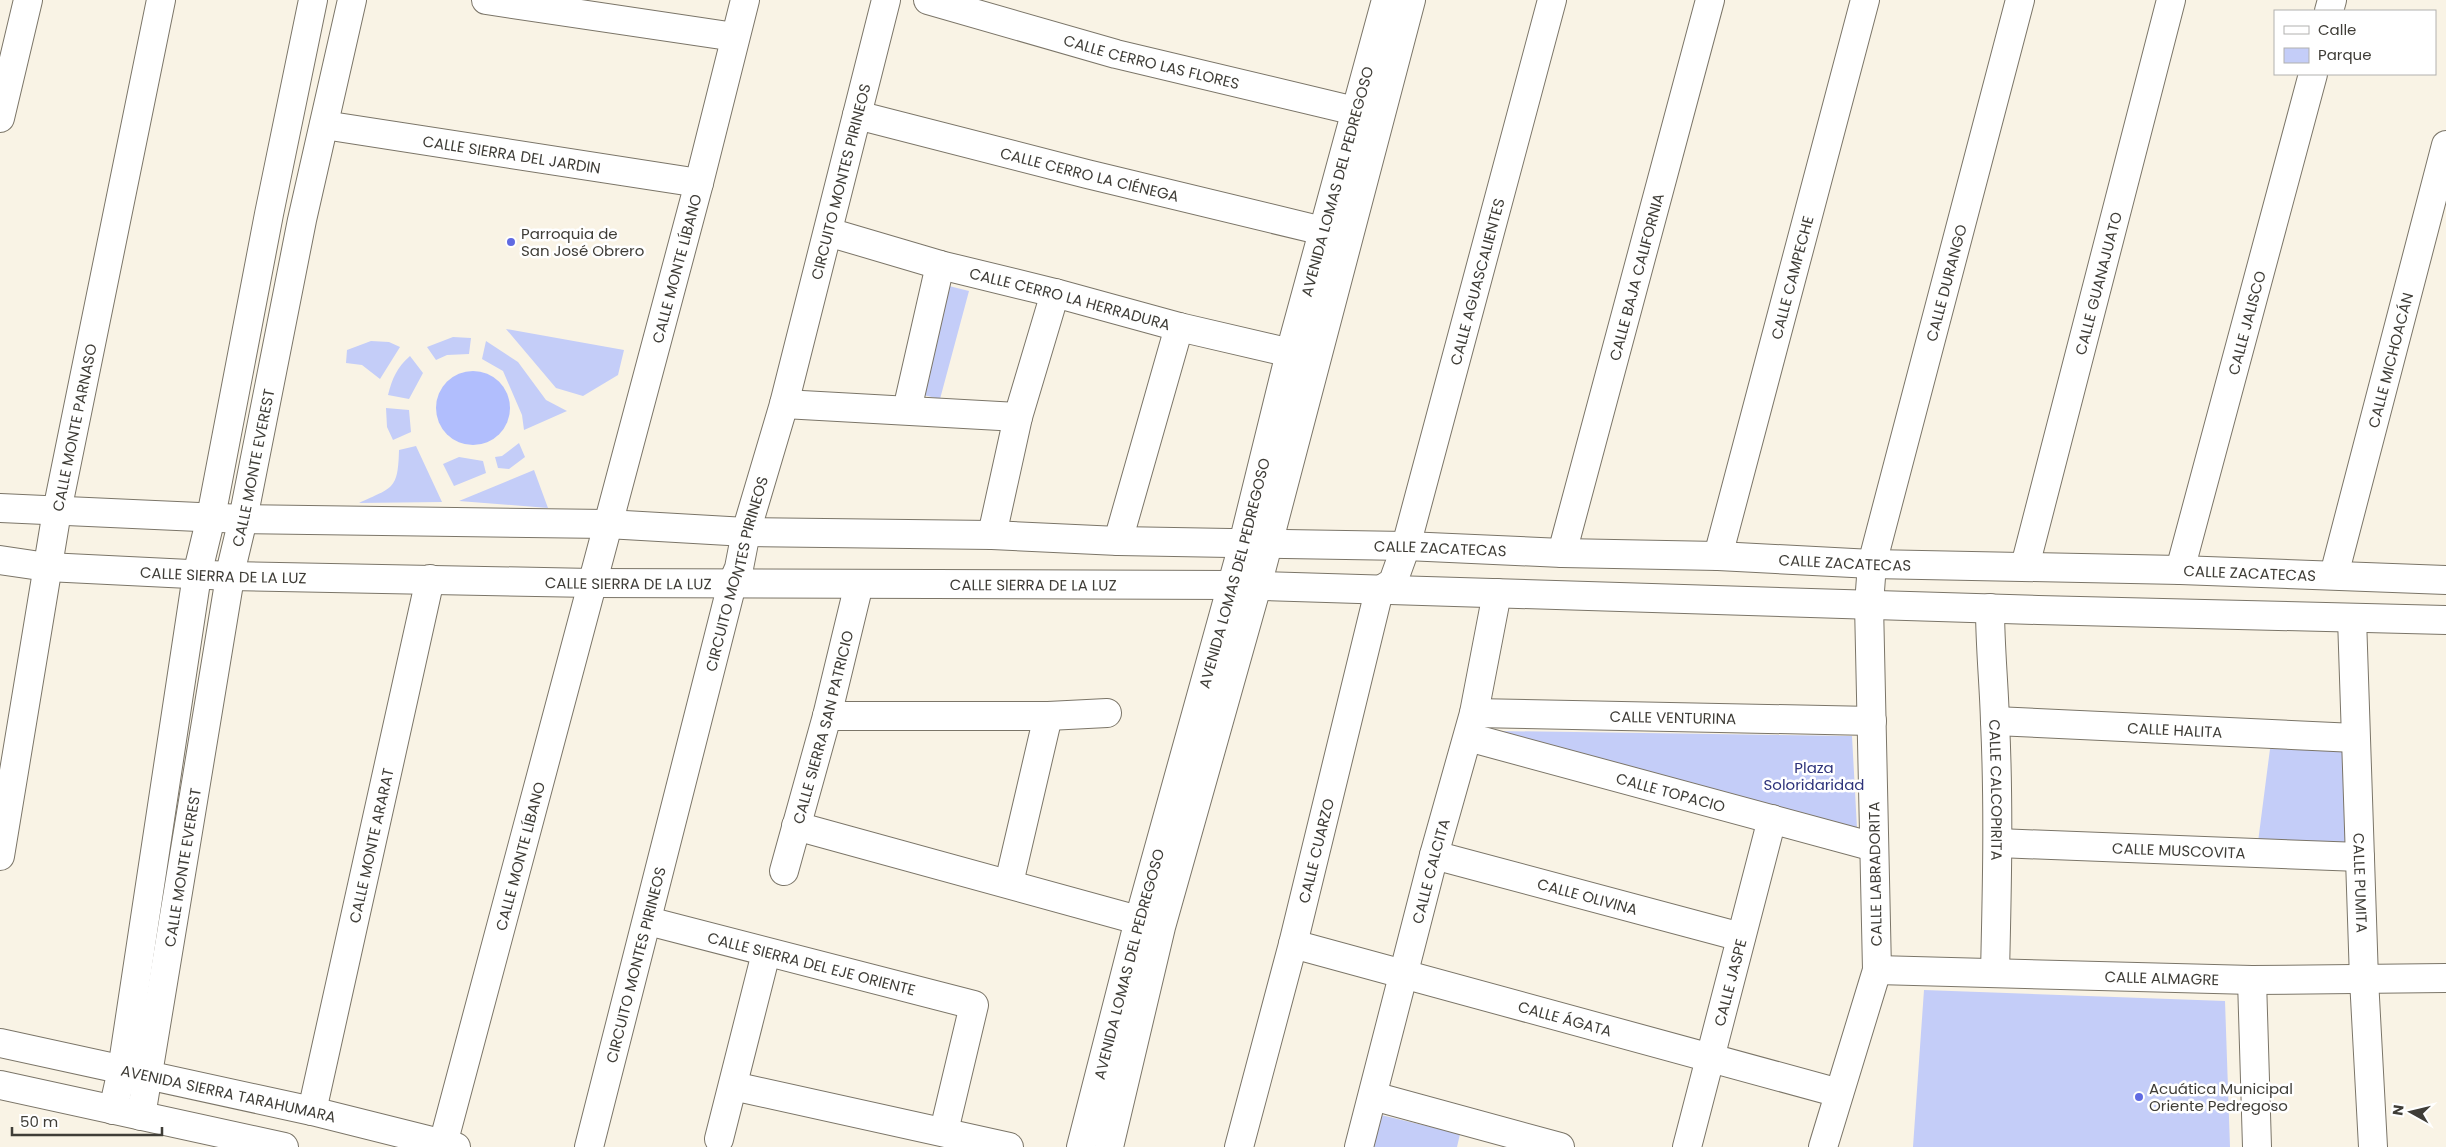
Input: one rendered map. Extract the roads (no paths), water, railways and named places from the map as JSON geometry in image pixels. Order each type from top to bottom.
[{"type":"street","points":[[0,118],[28,0]]},
{"type":"street","name":"CALLE MONTE PARNASO","points":[[0,856],[57,516],[162,0]]},
{"type":"street","name":"CALLE MONTE EVEREST","points":[[113,1110],[122,1070],[199,566],[210,523],[268,214],[313,0]]},
{"type":"street","name":"CALLE MONTE EVEREST","points":[[141,1116],[231,570],[242,525],[302,220],[352,0]]},
{"type":"street","points":[[486,0],[735,37]]},
{"type":"street","name":"CALLE MONTE LÍBANO","points":[[450,1145],[595,576],[605,530],[699,183],[745,0]]},
{"type":"street","name":"CIRCUITO MONTES PIRINEOS","points":[[589,1147],[745,537],[784,404],[886,0]]},
{"type":"street","name":"CALLE CERRO LAS FLORES","points":[[928,0],[1116,54],[1367,114]]},
{"type":"street","name":"AVENIDA LOMAS DEL PEDREGOSO","points":[[1081,1147],[1150,923],[1245,586],[1367,114],[1386,0]]},
{"type":"street","name":"AVENIDA LOMAS DEL PEDREGOSO","points":[[1303,356],[1323,231],[1411,0]]},
{"type":"street","name":"CALLE AGUASCALIENTES","points":[[1395,570],[1552,0]]},
{"type":"street","name":"CALLE BAJA CALIFORNIA","points":[[1562,553],[1710,0]]},
{"type":"street","name":"CALLE CAMPECHE","points":[[1718,556],[1865,0]]},
{"type":"street","name":"CALLE DURANGO","points":[[1870,584],[2020,0]]},
{"type":"street","name":"CALLE GUANAJUATO","points":[[2025,566],[2171,0]]},
{"type":"street","name":"CALLE JALISCO","points":[[2180,570],[2313,75]]},
{"type":"street","name":"CALLE CERRO LA CIÉNEGA","points":[[856,115],[1087,174],[1323,231]]},
{"type":"street","name":"CALLE SIERRA DEL JARDIN","points":[[324,125],[699,183]]},
{"type":"street","name":"CALLE MICHOACÁN","points":[[2334,575],[2446,144]]},
{"type":"street","points":[[268,214],[302,220]]},
{"type":"street","name":"CALLE CERRO LA HERRADURA","points":[[828,232],[940,265],[1056,293],[1179,327],[1303,356]]},
{"type":"street","points":[[907,410],[940,265]]},
{"type":"street","points":[[992,535],[1018,417],[1056,293]]},
{"type":"street","points":[[1118,541],[1179,327]]},
{"type":"street","points":[[784,404],[1018,417]]},
{"type":"street","points":[[0,508],[57,516],[242,525],[605,530],[745,537],[992,535],[1254,548]]},
{"type":"street","name":"CALLE ZACATECAS","points":[[1254,548],[1395,570],[1497,593],[1870,584],[2025,566],[2446,580]]},
{"type":"street","name":"CALLE ZACATECAS","points":[[1245,586],[1562,553],[1718,556],[1990,608],[2446,620]]},
{"type":"street","name":"CALLE SIERRA DE LA LUZ","points":[[0,560],[199,566],[231,570],[430,579],[735,576],[859,584],[1245,586]]},
{"type":"street","name":"CALLE CUARZO","points":[[1239,1147],[1292,944],[1395,570]]},
{"type":"street","name":"CALLE MONTE ARARAT","points":[[312,1112],[430,579]]},
{"type":"street","name":"CALLE SIERRA SAN PATRICIO","points":[[784,871],[827,716],[859,584]]},
{"type":"street","name":"CALLE LABRADORITA","points":[[1823,1147],[1877,970],[1870,584]]},
{"type":"street","name":"CALLE CALCITA","points":[[1359,1147],[1434,855],[1471,725],[1497,593]]},
{"type":"street","name":"CALLE CALCOPIRITA","points":[[1990,608],[1990,654],[1995,721],[1998,843],[1995,973]]},
{"type":"street","name":"CALLE PUMITA","points":[[2352,618],[2364,980],[2373,1147]]},
{"type":"street","points":[[827,716],[1048,716],[1107,713]]},
{"type":"street","points":[[1009,883],[1048,716]]},
{"type":"street","name":"CALLE VENTURINA","points":[[1471,725],[1872,721]]},
{"type":"street","name":"CALLE HALITA","points":[[1995,721],[2355,738]]},
{"type":"street","name":"CALLE TOPACIO","points":[[1471,725],[1772,819],[1874,847]]},
{"type":"street","points":[[162,807],[192,812]]},
{"type":"street","name":"CALLE JASPE","points":[[1687,1147],[1772,819]]},
{"type":"street","points":[[796,826],[1150,923]]},
{"type":"street","name":"CALLE MUSCOVITA","points":[[1998,843],[2360,857]]},
{"type":"street","name":"CALLE OLIVINA","points":[[1434,855],[1742,937]]},
{"type":"street","name":"CALLE SIERRA DEL EJE ORIENTE","points":[[648,921],[766,953],[974,1004],[944,1131]]},
{"type":"street","name":"AVENIDA LOMAS DEL PEDREGOSO","points":[[1109,1147],[1150,923]]},
{"type":"street","name":"CALLE ÁGATA","points":[[1292,944],[1839,1093]]},
{"type":"street","points":[[719,1139],[766,953]]},
{"type":"street","name":"CALLE ALMAGRE","points":[[1877,970],[2252,980],[2446,978]]},
{"type":"street","points":[[2252,980],[2257,1147]]},
{"type":"street","name":"AVENIDA SIERRA TARAHUMARA","points":[[0,1043],[312,1112],[450,1145]]},
{"type":"street","points":[[0,1085],[284,1147]]},
{"type":"street","points":[[733,1086],[944,1131],[1009,1147]]},
{"type":"street","points":[[1372,1096],[1560,1147]]},
{"type":"place","name":"Parroquia de San José Obrero","points":[[511,242]]},
{"type":"place","name":"Acuática Municipal Oriente Pedregoso","points":[[2139,1097]]},
{"type":"park label","name":"Plaza Soloridaridad","points":[[1814,776]]}]
